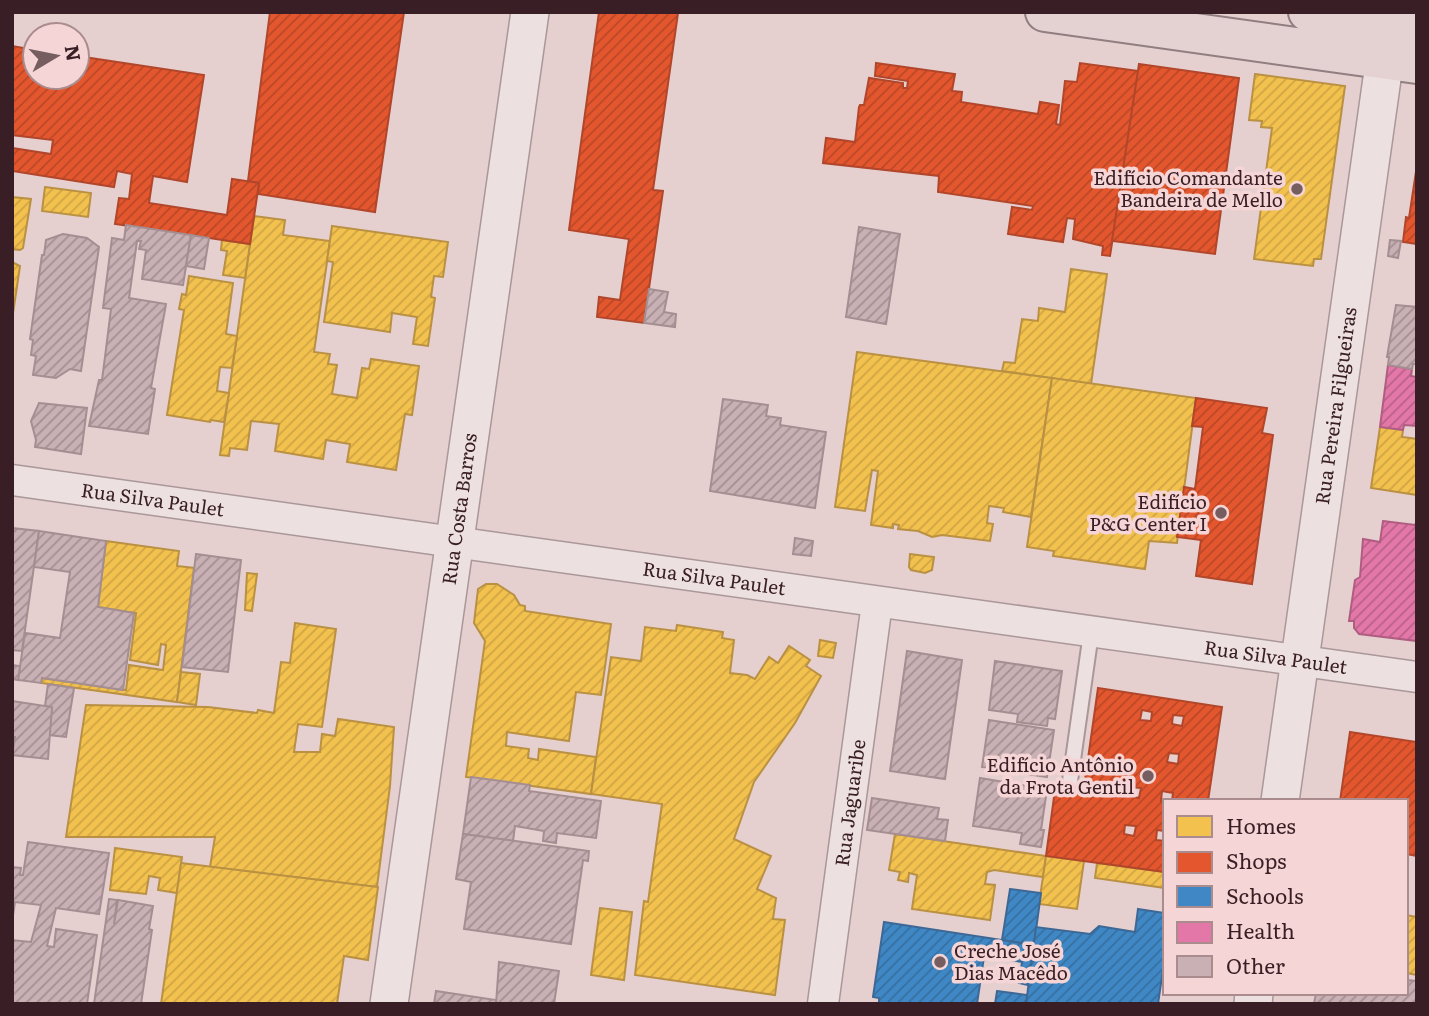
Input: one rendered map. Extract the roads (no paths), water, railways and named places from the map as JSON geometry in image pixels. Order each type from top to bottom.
[{"type":"main road","points":[[1045,12],[1400,37]]},
{"type":"main road","points":[[1308,12],[1400,37]]},
{"type":"street","name":"Rua Costa Barros","points":[[389,1004],[530,12]]},
{"type":"street","name":"Rua Pereira Filgueiras","points":[[1280,799],[1299,661],[1400,37]]},
{"type":"street","name":"Rua Silva Paulet","points":[[12,480],[1417,677]]},
{"type":"street","name":"Rua Jaguaribe","points":[[823,1004],[877,603]]},
{"type":"lane","points":[[1070,781],[1091,633]]},
{"type":"place","name":"Edifício Comandante Bandeira de Mello","points":[[1297,189]]},
{"type":"place","name":"Edifício P&G Center I","points":[[1221,513]]},
{"type":"place","name":"Edifício Antônio da Frota Gentil","points":[[1148,776]]},
{"type":"place","name":"Creche José Dias Macêdo","points":[[940,962]]}]
